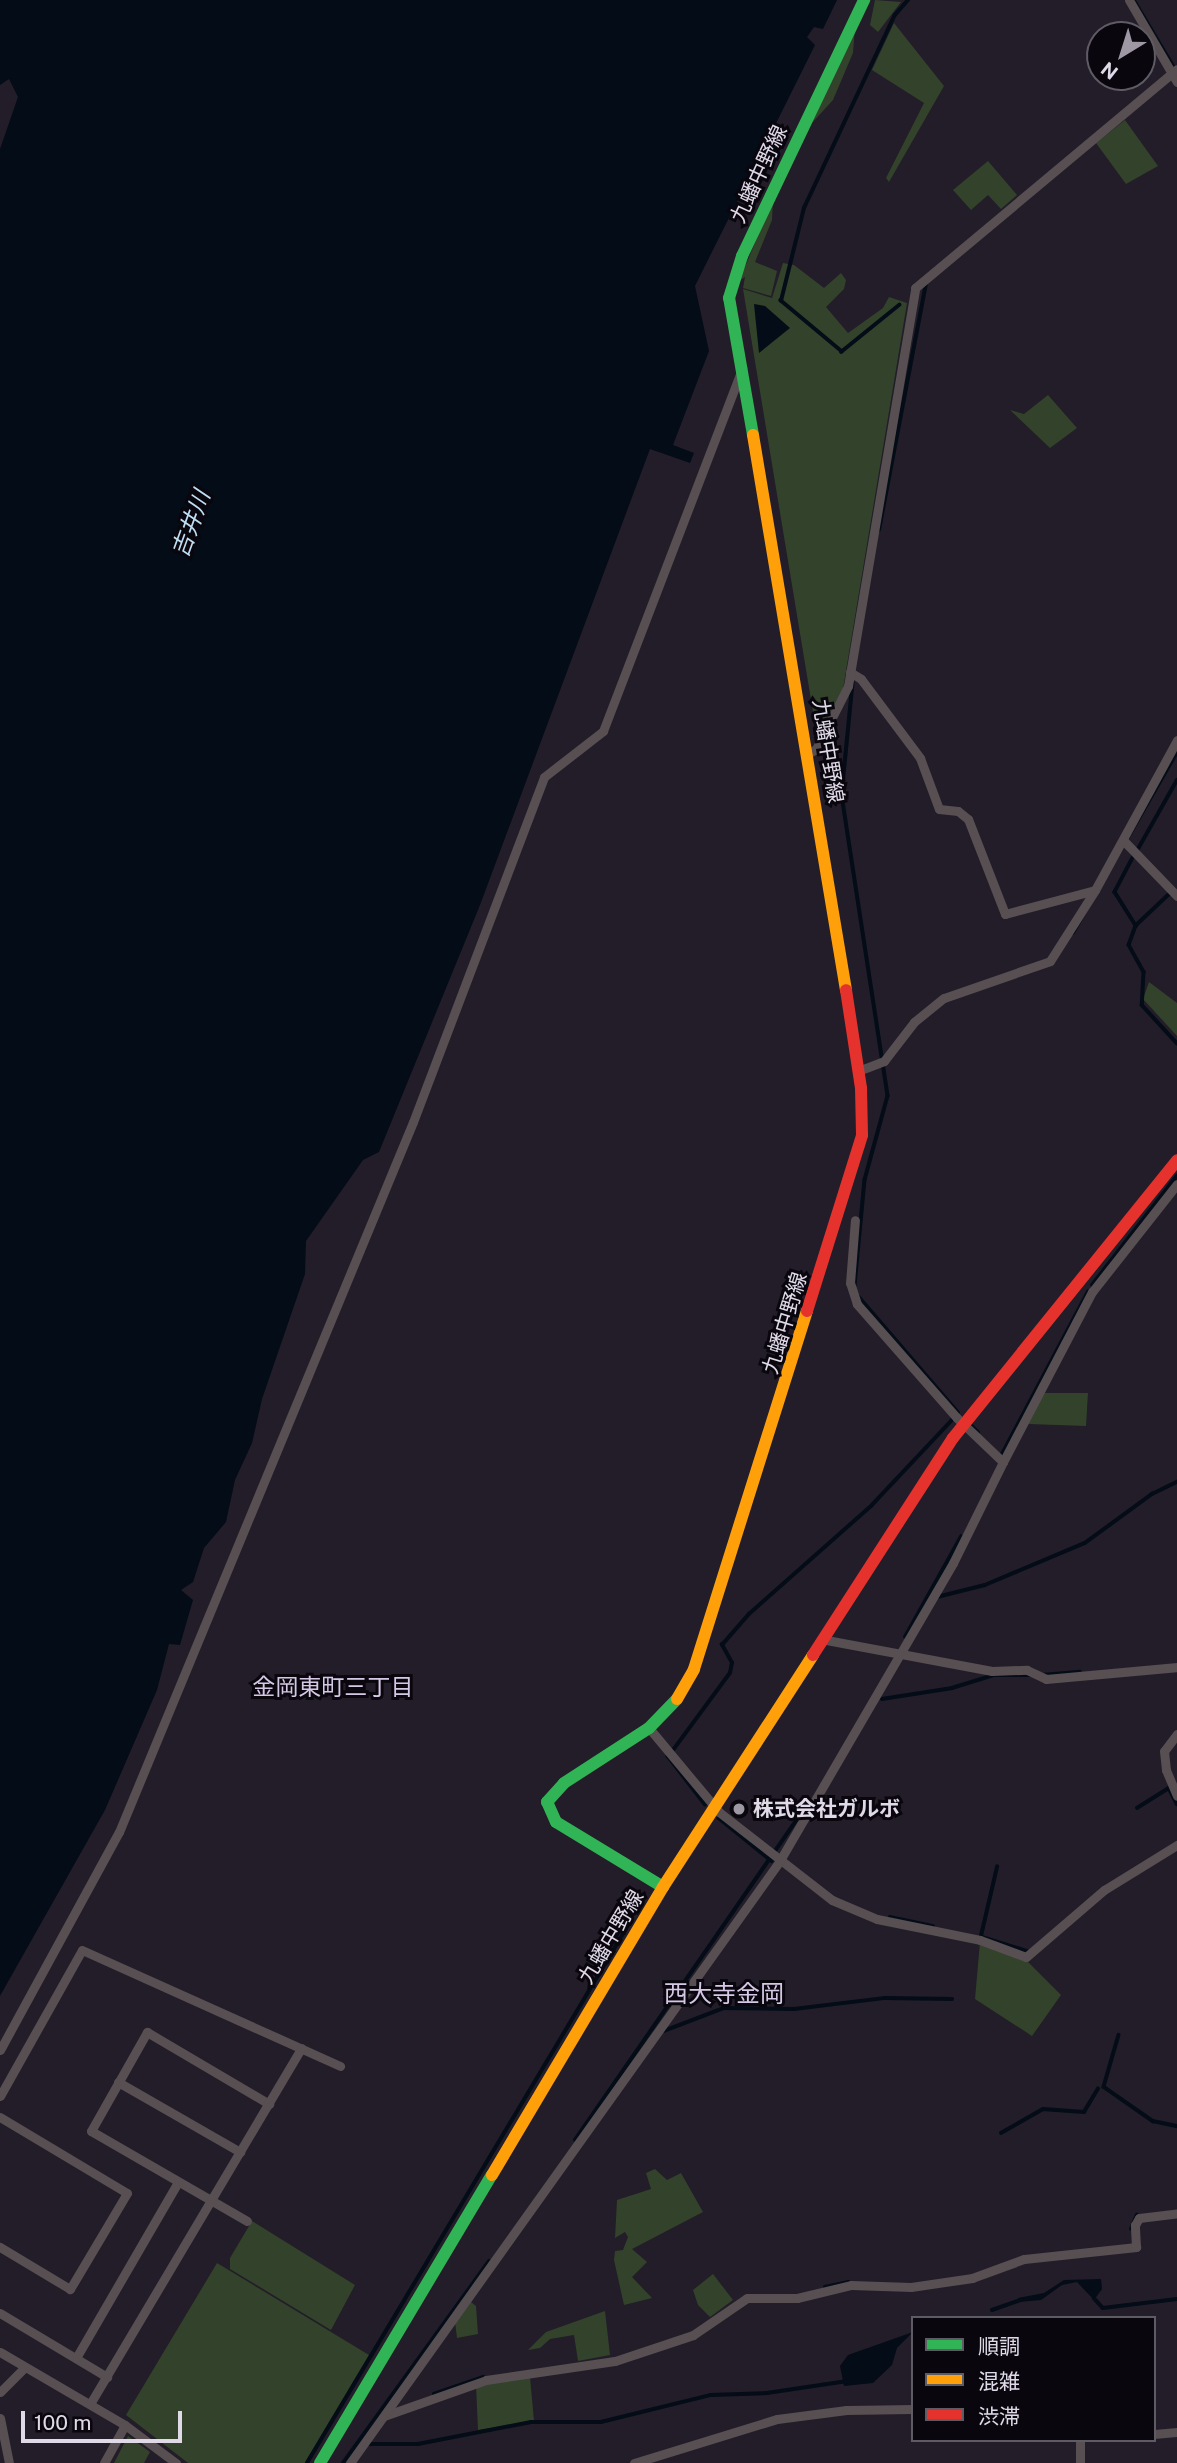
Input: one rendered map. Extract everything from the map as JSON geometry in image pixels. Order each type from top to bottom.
[{"type":"main road","name":"九蟠中野線","points":[[320,2463],[663,1887],[556,1822],[547,1807],[548,1797],[564,1783],[649,1728],[687,1685],[722,1587],[857,1157],[863,1119],[858,1071],[809,753],[729,298],[734,274],[864,0]]},
{"type":"main road","points":[[663,1887],[821,1639],[963,1424],[1177,1160]]},
{"type":"street","points":[[809,753],[829,726],[853,673],[915,288],[1175,75],[1129,0]]},
{"type":"street","points":[[0,2050],[119,1832],[413,1122],[544,777],[603,731],[732,384],[743,366]]},
{"type":"street","points":[[853,673],[920,758],[939,809],[958,811],[968,819],[1005,914],[1096,890]]},
{"type":"street","points":[[858,1071],[881,1063],[929,1007],[1050,961],[1125,842],[1177,740]]},
{"type":"street","points":[[1125,842],[1177,896]]},
{"type":"street","points":[[350,2463],[775,1859],[973,1528],[1000,1460],[1092,1292],[1177,1184]]},
{"type":"street","points":[[855,1220],[849,1283],[857,1304],[963,1424],[1000,1460]]},
{"type":"street","points":[[821,1639],[899,1651],[992,1671],[1036,1675],[1177,1667]]},
{"type":"street","points":[[649,1728],[714,1806],[775,1859],[832,1900],[861,1914],[997,1944],[1026,1956],[1104,1889],[1177,1845]]},
{"type":"street","points":[[1177,1734],[1164,1751],[1166,1770],[1177,1796]]},
{"type":"street","points":[[0,2096],[82,1950],[340,2066]]},
{"type":"street","points":[[247,2221],[91,2131],[147,2032],[269,2104]]},
{"type":"street","points":[[90,2404],[302,2048]]},
{"type":"street","points":[[118,2082],[240,2152]]},
{"type":"street","points":[[0,2117],[127,2193],[71,2289],[0,2247]]},
{"type":"street","points":[[76,2358],[178,2182]]},
{"type":"street","points":[[383,2416],[486,2380],[615,2361],[693,2335],[747,2298],[797,2298],[851,2285],[911,2287],[972,2278],[1024,2259],[1136,2248],[1135,2225],[1139,2218],[1177,2213]]},
{"type":"street","points":[[0,2313],[107,2377]]},
{"type":"street","points":[[0,2352],[125,2426],[176,2463]]},
{"type":"street","points":[[0,2392],[25,2367]]},
{"type":"street","points":[[634,2463],[659,2460],[777,2419],[846,2410],[911,2409]]},
{"type":"street","points":[[0,2418],[9,2463]]},
{"type":"street","points":[[104,2463],[125,2426]]},
{"type":"street","points":[[1156,2434],[1177,2432]]},
{"type":"street","points":[[1080,2442],[1080,2463]]},
{"type":"green space","points":[[875,0],[901,2],[878,32],[870,25]]},
{"type":"green space","points":[[894,23],[944,86],[889,182],[886,178],[924,103],[872,70]]},
{"type":"green space","points":[[855,27],[853,53],[833,100],[812,123]]},
{"type":"green space","points":[[1125,120],[1158,166],[1126,184],[1096,143]]},
{"type":"green space","points":[[988,161],[1017,195],[1001,209],[988,195],[971,210],[953,190]]},
{"type":"green space","points":[[773,200],[772,220],[755,262],[777,271],[771,296],[743,288],[745,277],[739,281]]},
{"type":"green space","points":[[783,263],[794,265],[824,288],[841,273],[846,280],[844,289],[826,307],[848,333],[883,308],[889,297],[907,303],[843,689],[817,736],[743,289],[772,298]]},
{"type":"green space","points":[[1048,395],[1077,428],[1050,448],[1010,410],[1024,414]]},
{"type":"green space","points":[[1149,982],[1177,1003],[1177,1036],[1143,999]]},
{"type":"green space","points":[[1044,1393],[1088,1393],[1086,1426],[1029,1424],[1027,1420]]},
{"type":"green space","points":[[980,1942],[1025,1959],[1061,1995],[1032,2036],[975,1999]]},
{"type":"green space","points":[[655,2169],[667,2180],[681,2173],[703,2212],[632,2249],[647,2262],[632,2277],[652,2298],[624,2305],[614,2260],[615,2251],[623,2250],[628,2237],[625,2232],[615,2238],[617,2200],[651,2189],[646,2173]]},
{"type":"green space","points":[[252,2221],[355,2285],[331,2330],[230,2269],[230,2258]]},
{"type":"green space","points":[[217,2263],[369,2355],[305,2463],[188,2463],[126,2415]]},
{"type":"green space","points":[[713,2274],[733,2300],[710,2317],[698,2305],[693,2290]]},
{"type":"green space","points":[[471,2302],[476,2306],[478,2334],[457,2338],[455,2322]]},
{"type":"green space","points":[[605,2311],[610,2355],[578,2361],[574,2335],[550,2339],[540,2348],[528,2350],[546,2332]]},
{"type":"green space","points":[[530,2377],[534,2421],[478,2430],[476,2385]]},
{"type":"green space","points":[[128,2436],[150,2452],[144,2463],[114,2463]]},
{"type":"water","name":"吉井川","points":[[0,0],[837,0],[823,29],[814,27],[807,37],[815,45],[695,286],[709,351],[673,445],[694,453],[690,463],[650,449],[480,905],[379,1152],[363,1160],[306,1241],[305,1274],[262,1399],[252,1443],[235,1480],[226,1522],[204,1548],[193,1582],[181,1590],[193,1600],[180,1645],[169,1644],[157,1690],[105,1810],[0,1996],[0,149],[18,97],[9,79],[0,85]]},
{"type":"water","points":[[754,304],[765,306],[790,328],[759,353]]},
{"type":"water","points":[[1101,2279],[1102,2289],[1094,2300],[1077,2282],[1062,2285],[1041,2300],[1019,2302],[1018,2298],[1044,2293],[1064,2280]]},
{"type":"water","points":[[911,2333],[897,2348],[892,2365],[873,2383],[844,2386],[840,2366],[848,2355]]},
{"type":"waterway","points":[[900,305],[842,352],[781,301],[804,208],[895,15],[908,0]]},
{"type":"waterway","points":[[1134,0],[1174,67]]},
{"type":"waterway","points":[[879,530],[926,284]]},
{"type":"waterway","points":[[853,683],[842,795],[888,1096],[865,1180],[855,1286]]},
{"type":"waterway","points":[[1073,933],[1177,752]]},
{"type":"waterway","points":[[1138,849],[1177,780]]},
{"type":"waterway","points":[[1134,856],[1115,892],[1136,926]]},
{"type":"waterway","points":[[1171,893],[1136,926],[1129,945],[1144,972],[1142,1005],[1177,1043]]},
{"type":"waterway","points":[[1092,1285],[1177,1176]]},
{"type":"waterway","points":[[1000,1458],[1088,1292]]},
{"type":"waterway","points":[[859,1297],[958,1412]]},
{"type":"waterway","points":[[705,1805],[668,1757],[730,1673],[732,1663],[722,1645],[749,1614],[872,1505],[953,1419]]},
{"type":"waterway","points":[[971,1425],[978,1432]]},
{"type":"waterway","points":[[937,1597],[985,1585],[1085,1543],[1152,1494],[1177,1482]]},
{"type":"waterway","points":[[905,1637],[961,1537]]},
{"type":"waterway","points":[[1042,1675],[1080,1672]]},
{"type":"waterway","points":[[882,1699],[952,1688],[994,1675],[1031,1675]]},
{"type":"waterway","points":[[1137,1808],[1169,1788],[1177,1804]]},
{"type":"waterway","points":[[575,2140],[808,1804]]},
{"type":"waterway","points":[[719,1818],[772,1861]]},
{"type":"waterway","points":[[981,1936],[997,1867]]},
{"type":"waterway","points":[[890,1917],[933,1926]]},
{"type":"waterway","points":[[307,2463],[629,1924]]},
{"type":"waterway","points":[[982,1937],[1027,1951]]},
{"type":"waterway","points":[[664,2031],[724,2008],[794,2009],[885,1998],[952,1999]]},
{"type":"waterway","points":[[1119,2035],[1104,2087],[1153,2121],[1177,2126]]},
{"type":"waterway","points":[[1001,2133],[1043,2109],[1084,2112],[1098,2089]]},
{"type":"waterway","points":[[1131,2229],[1137,2215]]},
{"type":"waterway","points":[[343,2463],[489,2261]]},
{"type":"waterway","points":[[825,2287],[848,2282]]},
{"type":"waterway","points":[[1094,2298],[1103,2308],[1177,2299]]},
{"type":"waterway","points":[[992,2310],[1021,2300]]},
{"type":"waterway","points":[[434,2394],[483,2377]]},
{"type":"waterway","points":[[369,2444],[418,2444],[531,2422],[601,2422],[711,2395],[767,2393],[847,2381]]},
{"type":"traffic: fast","points":[[753,435],[729,298],[742,256],[864,0]]},
{"type":"traffic: fast","points":[[663,1887],[556,1822],[547,1802],[564,1783],[649,1728],[677,1699]]},
{"type":"traffic: fast","points":[[320,2463],[492,2175]]},
{"type":"traffic: slow","points":[[753,435],[846,990]]},
{"type":"traffic: slow","points":[[677,1699],[694,1669],[807,1311]]},
{"type":"traffic: slow","points":[[492,2175],[663,1887],[813,1655]]},
{"type":"traffic: jam","points":[[807,1311],[862,1135],[861,1088],[846,990]]},
{"type":"traffic: jam","points":[[813,1655],[953,1438],[1177,1160]]},
{"type":"place","name":"株式会社ガルボ","points":[[739,1809]]},
{"type":"district","name":"金岡東町三丁目","points":[[333,1687]]},
{"type":"district","name":"西大寺金岡","points":[[724,1994]]}]
